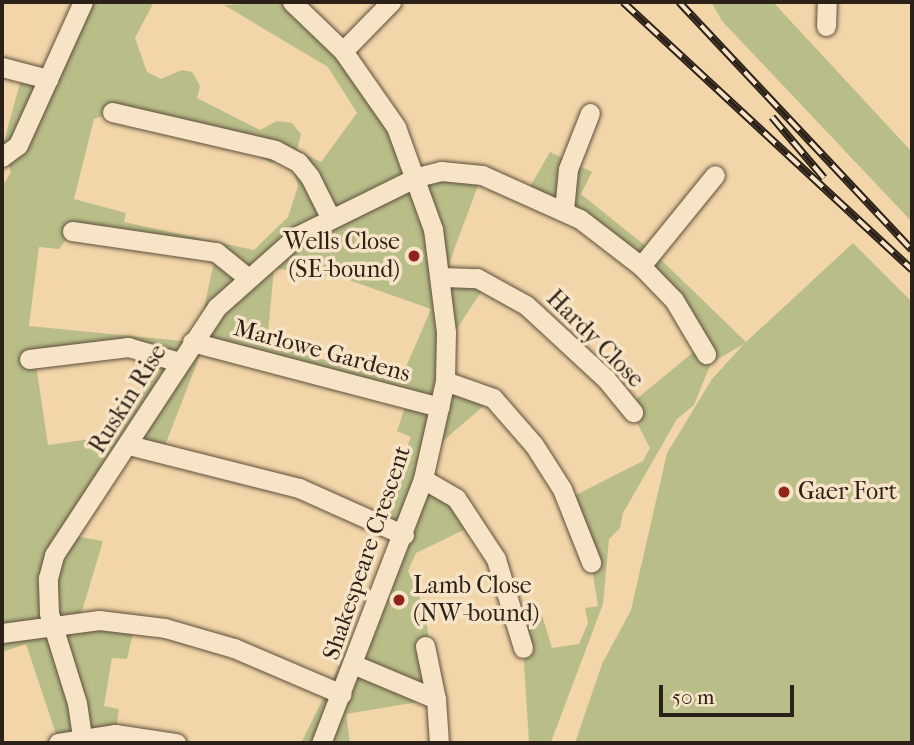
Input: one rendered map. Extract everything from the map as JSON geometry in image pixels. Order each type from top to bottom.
[{"type":"street","points":[[2,157],[18,145],[83,2]]},
{"type":"street","name":"Shakespeare Crescent","points":[[292,2],[343,51],[396,127],[416,177],[443,277],[445,381],[423,479],[355,664],[321,743]]},
{"type":"street","points":[[343,51],[391,2]]},
{"type":"street","points":[[827,2],[827,26]]},
{"type":"street","points":[[2,67],[48,79]]},
{"type":"street","points":[[112,112],[275,150],[304,169],[330,216]]},
{"type":"street","points":[[564,210],[568,169],[590,113]]},
{"type":"street","name":"Ruskin Rise","points":[[83,740],[52,624],[48,578],[54,555],[129,445],[192,342],[247,277],[330,216],[416,177],[452,171],[482,175],[564,210],[641,266],[674,300],[706,354]]},
{"type":"street","points":[[641,266],[715,175]]},
{"type":"street","points":[[72,231],[216,253],[247,277]]},
{"type":"street","name":"Hardy Close","points":[[443,277],[477,278],[526,305],[606,379],[633,412]]},
{"type":"street","name":"Marlowe Gardens","points":[[192,342],[440,407]]},
{"type":"street","points":[[29,359],[128,347],[179,362]]},
{"type":"street","points":[[445,381],[493,398],[534,445],[562,489],[591,562]]},
{"type":"street","points":[[129,445],[299,488],[404,535]]},
{"type":"street","points":[[423,479],[456,498],[496,559],[523,648]]},
{"type":"street","points":[[2,633],[52,624],[99,620],[165,628],[234,648],[342,694]]},
{"type":"street","points":[[425,646],[436,699],[439,743]]},
{"type":"street","points":[[355,664],[436,699]]},
{"type":"street","points":[[58,743],[115,734],[177,743]]},
{"type":"green space","points":[[83,2],[154,2],[135,38],[147,72],[161,79],[182,70],[192,72],[200,86],[197,98],[260,130],[277,121],[292,123],[301,134],[297,150],[321,162],[357,113],[328,67],[224,5],[292,2],[343,51],[417,176],[482,175],[444,277],[487,283],[446,345],[445,380],[493,398],[430,452],[423,479],[476,524],[416,553],[408,571],[425,609],[436,699],[346,714],[350,743],[301,743],[404,535],[375,521],[411,437],[397,431],[407,401],[204,345],[162,453],[129,445],[69,535],[103,541],[79,621],[135,624],[127,659],[112,658],[104,706],[119,709],[114,743],[59,743],[26,644],[2,652],[2,187],[11,172],[3,145],[23,72],[48,79]],"holes":[[[105,115],[255,145],[260,157],[271,163],[290,158],[298,186],[288,217],[254,250],[124,222],[126,213],[74,199],[94,119]],[[73,231],[216,252],[199,332],[192,342],[29,326],[39,247],[59,249]],[[274,268],[346,279],[431,309],[400,381],[267,344]],[[134,347],[140,392],[119,435],[48,445],[35,358]]]},
{"type":"green space","points":[[711,2],[773,2],[912,152],[912,222],[722,21]]},
{"type":"green space","name":"Gaer Fort","points":[[550,152],[592,172],[581,194],[653,252],[746,342],[853,243],[912,302],[912,743],[575,743],[602,664],[631,610],[667,453],[712,379],[744,344],[711,363],[694,405],[677,419],[623,513],[620,528],[609,539],[603,604],[551,742],[562,743],[529,743],[523,648],[516,622],[542,615],[552,648],[579,644],[588,623],[585,608],[598,606],[591,562],[566,500],[643,461],[650,448],[628,406],[702,345],[641,266],[527,192]]},
{"type":"railway","points":[[623,2],[912,270]]},
{"type":"railway","points":[[679,2],[912,250]]},
{"type":"railway","points":[[772,117],[824,178]]},
{"type":"place","name":"Wells Close (SE-bound)","points":[[414,256]]},
{"type":"place","name":"Gaer Fort","points":[[784,492]]},
{"type":"place","name":"Lamb Close (NW-bound)","points":[[399,600]]}]
